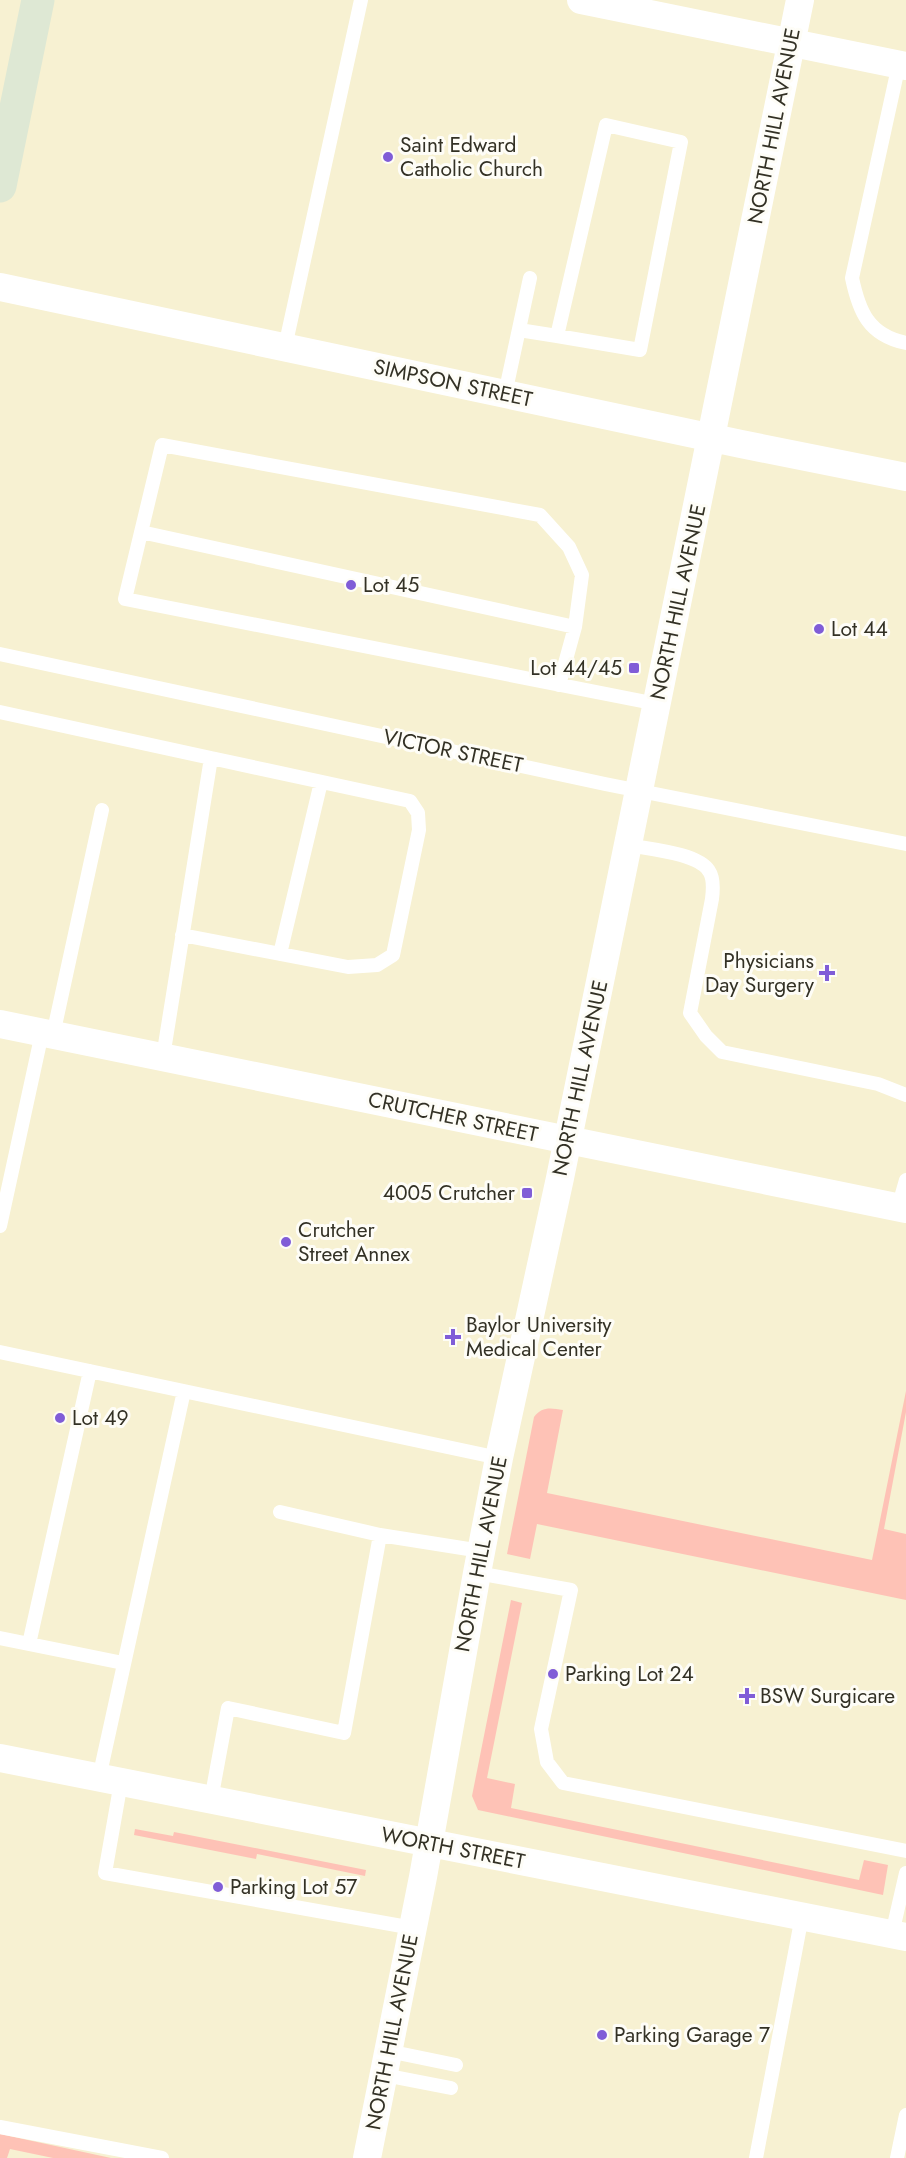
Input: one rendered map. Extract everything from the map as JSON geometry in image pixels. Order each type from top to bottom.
[{"type":"main road","points":[[0,186],[38,0]]},
{"type":"street","points":[[581,0],[903,65]]},
{"type":"street","name":"NORTH HILL AVENUE","points":[[367,2158],[413,1928],[479,1562],[568,1140],[800,0]]},
{"type":"street","name":"SIMPSON STREET","points":[[0,286],[711,438],[906,477]]},
{"type":"street","name":"CRUTCHER STREET","points":[[0,1024],[902,1208]]},
{"type":"street","name":"WORTH STREET","points":[[0,1758],[899,1936]]},
{"type":"lane","points":[[285,347],[361,0]]},
{"type":"lane","points":[[903,65],[852,278],[858,305],[869,324],[895,340],[906,343]]},
{"type":"lane","points":[[519,330],[640,350],[681,142],[606,125],[557,336]]},
{"type":"lane","points":[[505,394],[530,278]]},
{"type":"lane","points":[[559,685],[575,627],[582,575],[569,547],[540,515],[162,445],[125,599],[559,685],[657,704]]},
{"type":"lane","points":[[141,532],[575,627]]},
{"type":"lane","name":"VICTOR STREET","points":[[0,654],[639,791],[906,844]]},
{"type":"lane","points":[[0,712],[410,801],[418,813],[419,830],[393,955],[377,965],[348,967],[182,934]]},
{"type":"lane","points":[[163,1057],[211,758]]},
{"type":"lane","points":[[280,954],[321,782]]},
{"type":"lane","points":[[0,1226],[102,810]]},
{"type":"lane","points":[[628,846],[698,859],[710,871],[713,887],[712,899],[690,1012],[706,1036],[722,1052],[878,1084],[902,1094]]},
{"type":"lane","points":[[902,1208],[906,1180]]},
{"type":"lane","points":[[0,1352],[500,1458]]},
{"type":"lane","points":[[29,1644],[90,1371]]},
{"type":"lane","points":[[184,1391],[123,1663],[110,1780],[105,1873],[413,1928]]},
{"type":"lane","points":[[280,1512],[380,1535],[571,1590],[541,1728],[547,1762],[563,1783],[906,1851]]},
{"type":"lane","points":[[211,1800],[228,1708],[344,1733],[380,1535]]},
{"type":"lane","points":[[0,1638],[123,1663]]},
{"type":"lane","points":[[899,1936],[906,1873]]},
{"type":"lane","points":[[756,2158],[802,1916]]},
{"type":"lane","points":[[386,2063],[456,2065]]},
{"type":"lane","points":[[386,2063],[452,2088]]},
{"type":"lane","points":[[897,2158],[906,2115]]},
{"type":"lane","points":[[0,2127],[162,2158]]},
{"type":"shaded area","points":[[906,1391],[906,1412],[884,1529],[906,1534],[906,1600],[537,1524],[530,1559],[507,1554],[534,1417],[540,1411],[551,1408],[563,1410],[547,1493],[872,1560]]},
{"type":"shaded area","points":[[511,1600],[522,1603],[487,1778],[515,1784],[511,1808],[859,1880],[864,1860],[888,1865],[883,1895],[478,1810],[472,1796]]},
{"type":"shaded area","points":[[135,1829],[173,1836],[174,1832],[366,1870],[365,1876],[257,1854],[256,1859],[134,1835]]},
{"type":"shaded area","points":[[0,2134],[111,2158],[53,2158],[10,2149],[7,2158],[0,2158]]},
{"type":"place","name":"Saint Edward Catholic Church","points":[[388,157]]},
{"type":"place","name":"Lot 45","points":[[351,585]]},
{"type":"place","name":"Lot 44","points":[[819,629]]},
{"type":"place","name":"Lot 44/45","points":[[634,668]]},
{"type":"place","name":"Physicians Day Surgery","points":[[827,973]]},
{"type":"place","name":"4005 Crutcher","points":[[527,1193]]},
{"type":"place","name":"Crutcher Street Annex","points":[[286,1242]]},
{"type":"place","name":"Baylor University Medical Center","points":[[453,1337]]},
{"type":"place","name":"Lot 49","points":[[60,1418]]},
{"type":"place","name":"Parking Lot 24","points":[[553,1674]]},
{"type":"place","name":"BSW Surgicare","points":[[747,1696]]},
{"type":"place","name":"Parking Lot 57","points":[[218,1887]]},
{"type":"place","name":"Parking Garage 7","points":[[602,2035]]}]
